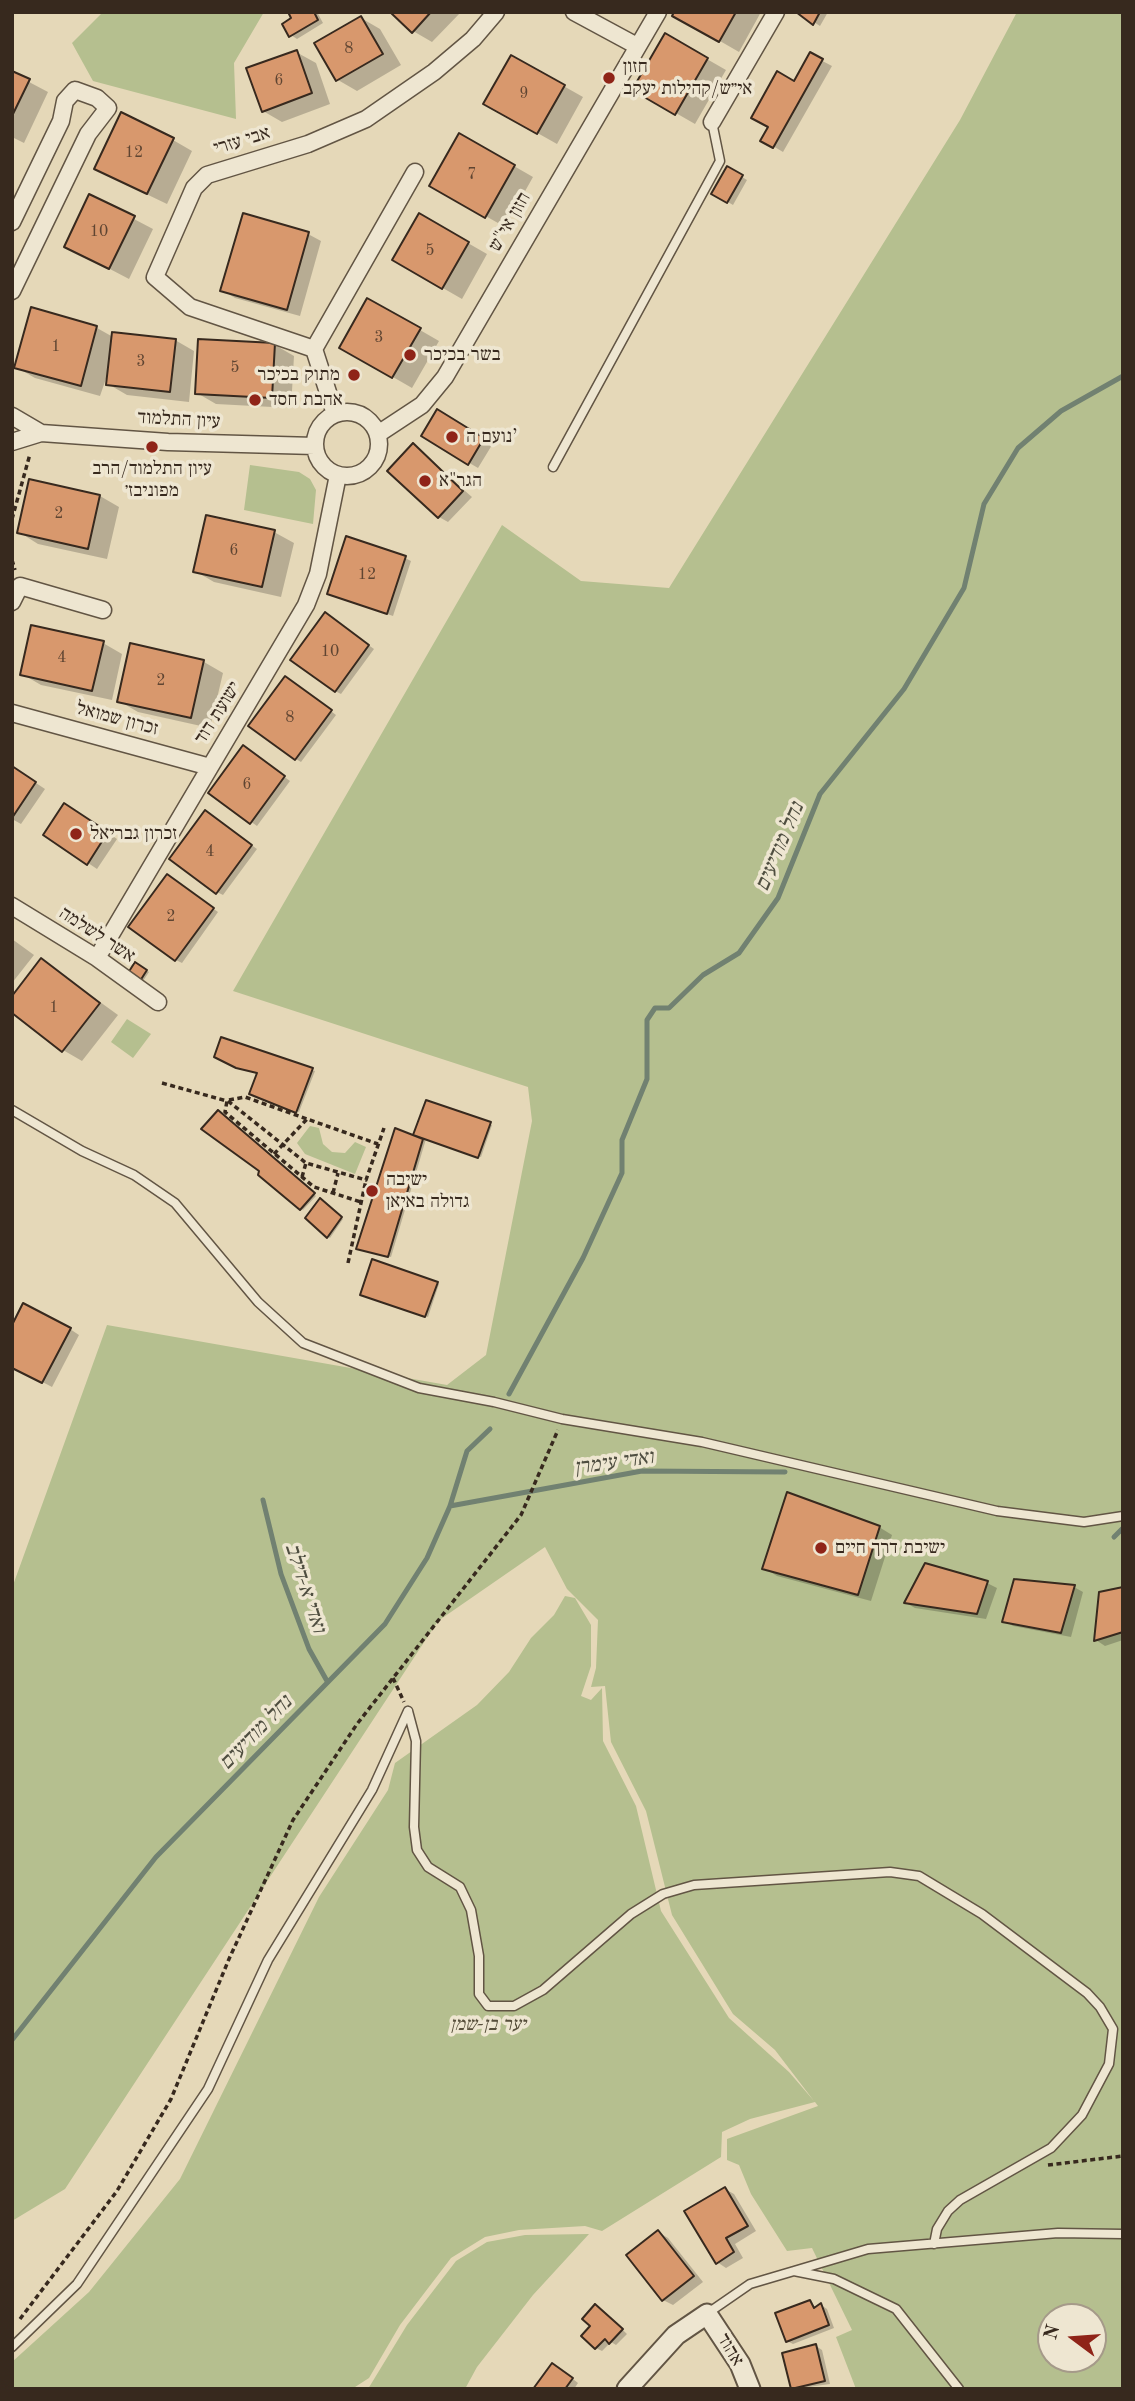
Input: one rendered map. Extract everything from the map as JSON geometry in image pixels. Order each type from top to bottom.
[{"type":"street","name":"אבי עזרי","points":[[314,349],[190,307],[155,277],[194,188],[207,174],[308,144],[366,119],[434,72],[473,39],[496,12]]},
{"type":"street","points":[[575,12],[637,46]]},
{"type":"street","name":"חזון אי\"ש","points":[[377,434],[422,405],[445,377],[657,12]]},
{"type":"street","points":[[712,122],[776,12]]},
{"type":"street","points":[[12,222],[61,121],[65,101],[75,90],[97,98],[108,108],[88,134],[12,291]]},
{"type":"street","points":[[335,414],[314,349],[415,172]]},
{"type":"street","points":[[358,413],[368,419],[377,434],[379,448],[373,464],[364,471],[349,476],[338,475],[323,465],[315,446],[323,423],[335,414],[358,413]]},
{"type":"street","name":"עיון התלמוד","points":[[12,416],[41,432]]},
{"type":"street","name":"עיון התלמוד","points":[[12,442],[41,432],[168,442],[315,446]]},
{"type":"street","name":"ישועת דוד","points":[[97,958],[306,605],[318,574],[338,475]]},
{"type":"street","points":[[12,602],[20,586],[103,610]]},
{"type":"street","name":"זכרון שמואל","points":[[12,713],[210,767]]},
{"type":"street","name":"אשר לשלמה","points":[[12,906],[97,958],[158,1002]]},
{"type":"street","points":[[627,2389],[676,2335],[707,2314]]},
{"type":"street","name":"אהוד","points":[[707,2314],[740,2364],[750,2389]]},
{"type":"lane","points":[[553,467],[720,161],[712,122]]},
{"type":"lane","points":[[12,1110],[82,1151],[134,1175],[175,1203],[258,1302],[303,1343],[419,1388],[494,1402],[562,1419],[702,1442],[997,1511],[1084,1522],[1123,1516]]},
{"type":"lane","points":[[408,1711],[416,1741],[414,1827],[417,1850],[429,1867],[460,1887],[471,1910],[479,1956],[479,1994],[488,2006],[514,2006],[544,1990],[631,1914],[663,1894],[694,1885],[891,1872],[919,1876],[982,1914],[1087,1993],[1100,2007],[1113,2029],[1109,2064],[1082,2115],[1051,2148],[960,2200],[948,2211],[937,2229],[934,2244]]},
{"type":"lane","points":[[12,2347],[77,2284],[208,2089],[268,1960],[372,1790],[408,1711]]},
{"type":"lane","points":[[707,2314],[750,2284],[868,2249],[1058,2233],[1123,2234]]},
{"type":"lane","points":[[794,2271],[834,2279],[896,2309],[959,2389]]},
{"type":"path","points":[[13,515],[32,449]]},
{"type":"path","points":[[162,1083],[227,1101],[306,1163],[366,1180]]},
{"type":"path","points":[[227,1101],[245,1097],[378,1144]]},
{"type":"path","points":[[227,1101],[225,1112],[314,1187],[361,1202]]},
{"type":"path","points":[[274,1154],[307,1119]]},
{"type":"path","points":[[348,1263],[366,1180],[384,1128]]},
{"type":"path","points":[[302,1177],[306,1163]]},
{"type":"path","points":[[333,1193],[338,1174]]},
{"type":"path","points":[[12,2329],[117,2191],[171,2099],[229,1959],[293,1820],[338,1749],[522,1516],[562,1419]]},
{"type":"path","points":[[393,1678],[408,1711]]},
{"type":"path","points":[[1017,2168],[1123,2156]]},
{"type":"green space","points":[[103,12],[264,12],[234,63],[236,119],[93,81],[72,43]]},
{"type":"green space","name":"יער בן-שמן","points":[[1017,12],[1123,12],[1123,2389],[856,2389],[836,2337],[852,2330],[812,2248],[787,2251],[751,2194],[739,2165],[727,2160],[727,2139],[818,2106],[815,2102],[750,2119],[722,2132],[721,2157],[602,2231],[585,2226],[519,2230],[485,2237],[451,2258],[400,2325],[369,2378],[352,2389],[12,2389],[12,2362],[89,2292],[180,2179],[319,1897],[388,1790],[395,1763],[477,1705],[509,1672],[531,1638],[554,1615],[565,1596],[575,1598],[591,1625],[591,1666],[581,1696],[591,1700],[602,1688],[603,1741],[636,1806],[661,1911],[729,2018],[789,2072],[814,2101],[775,2050],[733,2014],[672,1915],[646,1811],[611,1742],[605,1686],[591,1687],[596,1668],[598,1620],[567,1589],[545,1547],[438,1621],[65,2189],[12,2221],[12,1588],[107,1325],[447,1385],[486,1355],[532,1121],[528,1087],[233,991],[502,525],[581,581],[669,588],[960,120]]},
{"type":"green space","points":[[250,465],[299,472],[310,479],[316,490],[313,524],[244,510]]},
{"type":"green space","points":[[127,1019],[151,1034],[133,1058],[111,1042]]},
{"type":"green space","points":[[310,1126],[319,1128],[323,1144],[332,1152],[345,1153],[355,1142],[366,1147],[355,1174],[305,1154],[297,1143]]},
{"type":"green space","points":[[589,2234],[533,2295],[477,2367],[465,2389],[368,2389],[407,2325],[456,2261],[487,2242],[525,2235]]},
{"type":"building","points":[[288,12],[314,12],[318,20],[289,37],[282,24],[291,18]]},
{"type":"building","points":[[390,12],[431,12],[412,33]]},
{"type":"building","points":[[674,12],[736,12],[719,42],[672,16]]},
{"type":"building","points":[[796,12],[820,12],[813,25]]},
{"type":"building","points":[[361,16],[383,54],[336,81],[314,43]]},
{"type":"building","points":[[665,33],[708,58],[675,115],[632,90]]},
{"type":"building","points":[[297,50],[312,93],[262,112],[246,68]]},
{"type":"building","points":[[810,52],[823,59],[773,148],[760,141],[768,127],[751,118],[777,71],[794,81]]},
{"type":"building","points":[[511,55],[565,85],[537,134],[483,104]]},
{"type":"building","points":[[12,71],[30,79],[12,116]]},
{"type":"building","points":[[121,112],[174,138],[147,194],[94,169]]},
{"type":"building","points":[[459,133],[515,165],[485,218],[429,186]]},
{"type":"building","points":[[727,166],[743,175],[727,203],[711,194]]},
{"type":"building","points":[[89,194],[135,216],[109,269],[64,247]]},
{"type":"building","points":[[243,213],[309,232],[287,310],[220,291]]},
{"type":"building","points":[[419,213],[469,242],[442,289],[392,260]]},
{"type":"building","points":[[367,298],[421,328],[392,378],[339,348]]},
{"type":"building","points":[[31,307],[97,326],[81,386],[14,368]]},
{"type":"building","points":[[112,332],[176,339],[170,392],[106,385]]},
{"type":"building","points":[[198,339],[275,343],[272,398],[195,394]]},
{"type":"building","name":"נועם ה’","points":[[437,409],[484,438],[468,465],[421,436]]},
{"type":"building","name":"הגר\"א","points":[[413,443],[463,491],[438,518],[387,471]]},
{"type":"building","points":[[29,479],[100,495],[88,549],[17,533]]},
{"type":"building","points":[[206,515],[275,530],[262,587],[193,572]]},
{"type":"building","points":[[346,536],[406,556],[387,614],[327,594]]},
{"type":"building","points":[[325,612],[369,645],[335,692],[290,660]]},
{"type":"building","points":[[31,625],[104,641],[92,691],[20,675]]},
{"type":"building","points":[[130,643],[204,660],[191,718],[117,702]]},
{"type":"building","points":[[285,676],[332,710],[295,760],[248,726]]},
{"type":"building","points":[[243,745],[285,776],[250,824],[208,793]]},
{"type":"building","points":[[12,766],[36,782],[12,818]]},
{"type":"building","name":"זכרון גבריאל","points":[[64,803],[108,832],[87,865],[43,835]]},
{"type":"building","points":[[205,810],[252,845],[216,894],[169,859]]},
{"type":"building","points":[[167,874],[214,908],[175,961],[128,927]]},
{"type":"building","points":[[41,958],[100,1003],[62,1052],[12,1013],[12,996]]},
{"type":"building","points":[[135,962],[147,970],[140,981],[128,973]]},
{"type":"building","points":[[221,1037],[313,1068],[296,1113],[249,1094],[257,1073],[236,1068],[214,1057]]},
{"type":"building","points":[[426,1100],[491,1122],[478,1158],[413,1135]]},
{"type":"building","points":[[218,1110],[315,1193],[300,1210],[258,1175],[259,1171],[201,1129]]},
{"type":"building","points":[[395,1128],[423,1139],[388,1257],[356,1249]]},
{"type":"building","points":[[320,1198],[342,1217],[327,1238],[305,1218]]},
{"type":"building","points":[[372,1259],[438,1282],[425,1317],[360,1295]]},
{"type":"building","points":[[23,1303],[71,1328],[42,1383],[12,1368],[12,1325]]},
{"type":"building","name":"ישיבת דרך חיים","points":[[787,1492],[880,1526],[858,1595],[762,1569]]},
{"type":"building","points":[[925,1563],[988,1581],[977,1614],[904,1603]]},
{"type":"building","points":[[1014,1579],[1075,1585],[1061,1633],[1002,1622]]},
{"type":"building","points":[[1123,1587],[1123,1632],[1094,1641],[1099,1592]]},
{"type":"building","points":[[725,2187],[748,2226],[726,2238],[734,2252],[716,2264],[684,2211]]},
{"type":"building","points":[[658,2230],[694,2276],[662,2301],[626,2255]]},
{"type":"building","points":[[810,2300],[814,2308],[821,2303],[829,2325],[786,2342],[775,2313]]},
{"type":"building","points":[[595,2304],[623,2329],[609,2344],[605,2339],[595,2349],[581,2336],[590,2326],[582,2319]]},
{"type":"building","points":[[816,2344],[825,2381],[791,2389],[782,2353]]},
{"type":"building","points":[[552,2363],[573,2378],[565,2389],[533,2389]]},
{"type":"waterway","name":"נחל מודיעים","points":[[509,1394],[583,1258],[622,1173],[622,1140],[647,1079],[647,1020],[655,1008],[669,1008],[703,975],[739,953],[778,898],[820,794],[904,689],[964,588],[984,504],[1018,448],[1061,411],[1123,376]]},
{"type":"waterway","name":"נחל מודיעים","points":[[12,2040],[156,1857],[385,1624],[427,1558],[450,1506],[467,1451],[490,1429]]},
{"type":"waterway","name":"ואדי עימרן","points":[[450,1506],[642,1471],[785,1472]]},
{"type":"waterway","name":"ואדי א-דילב","points":[[263,1500],[281,1574],[309,1649],[327,1681]]},
{"type":"waterway","name":"ואדי עימרן","points":[[1114,1537],[1123,1528]]},
{"type":"place","name":"חזון אי״ש/קהילות יעקב","points":[[609,78]]},
{"type":"place","name":"בשר בכיכר","points":[[410,355]]},
{"type":"place","name":"מתוק בכיכר","points":[[354,375]]},
{"type":"place","name":"אהבת חסד","points":[[255,400]]},
{"type":"place","name":"נועם ה’","points":[[452,437]]},
{"type":"place","name":"עיון התלמוד/הרב מפוניבז׳","points":[[152,447]]},
{"type":"place","name":"הגר\"א","points":[[425,481]]},
{"type":"place","name":"זכרון גבריאל","points":[[76,834]]},
{"type":"place","name":"ישיבה גדולה באיאן","points":[[372,1191]]},
{"type":"place","name":"ישיבת דרך חיים","points":[[821,1548]]}]
